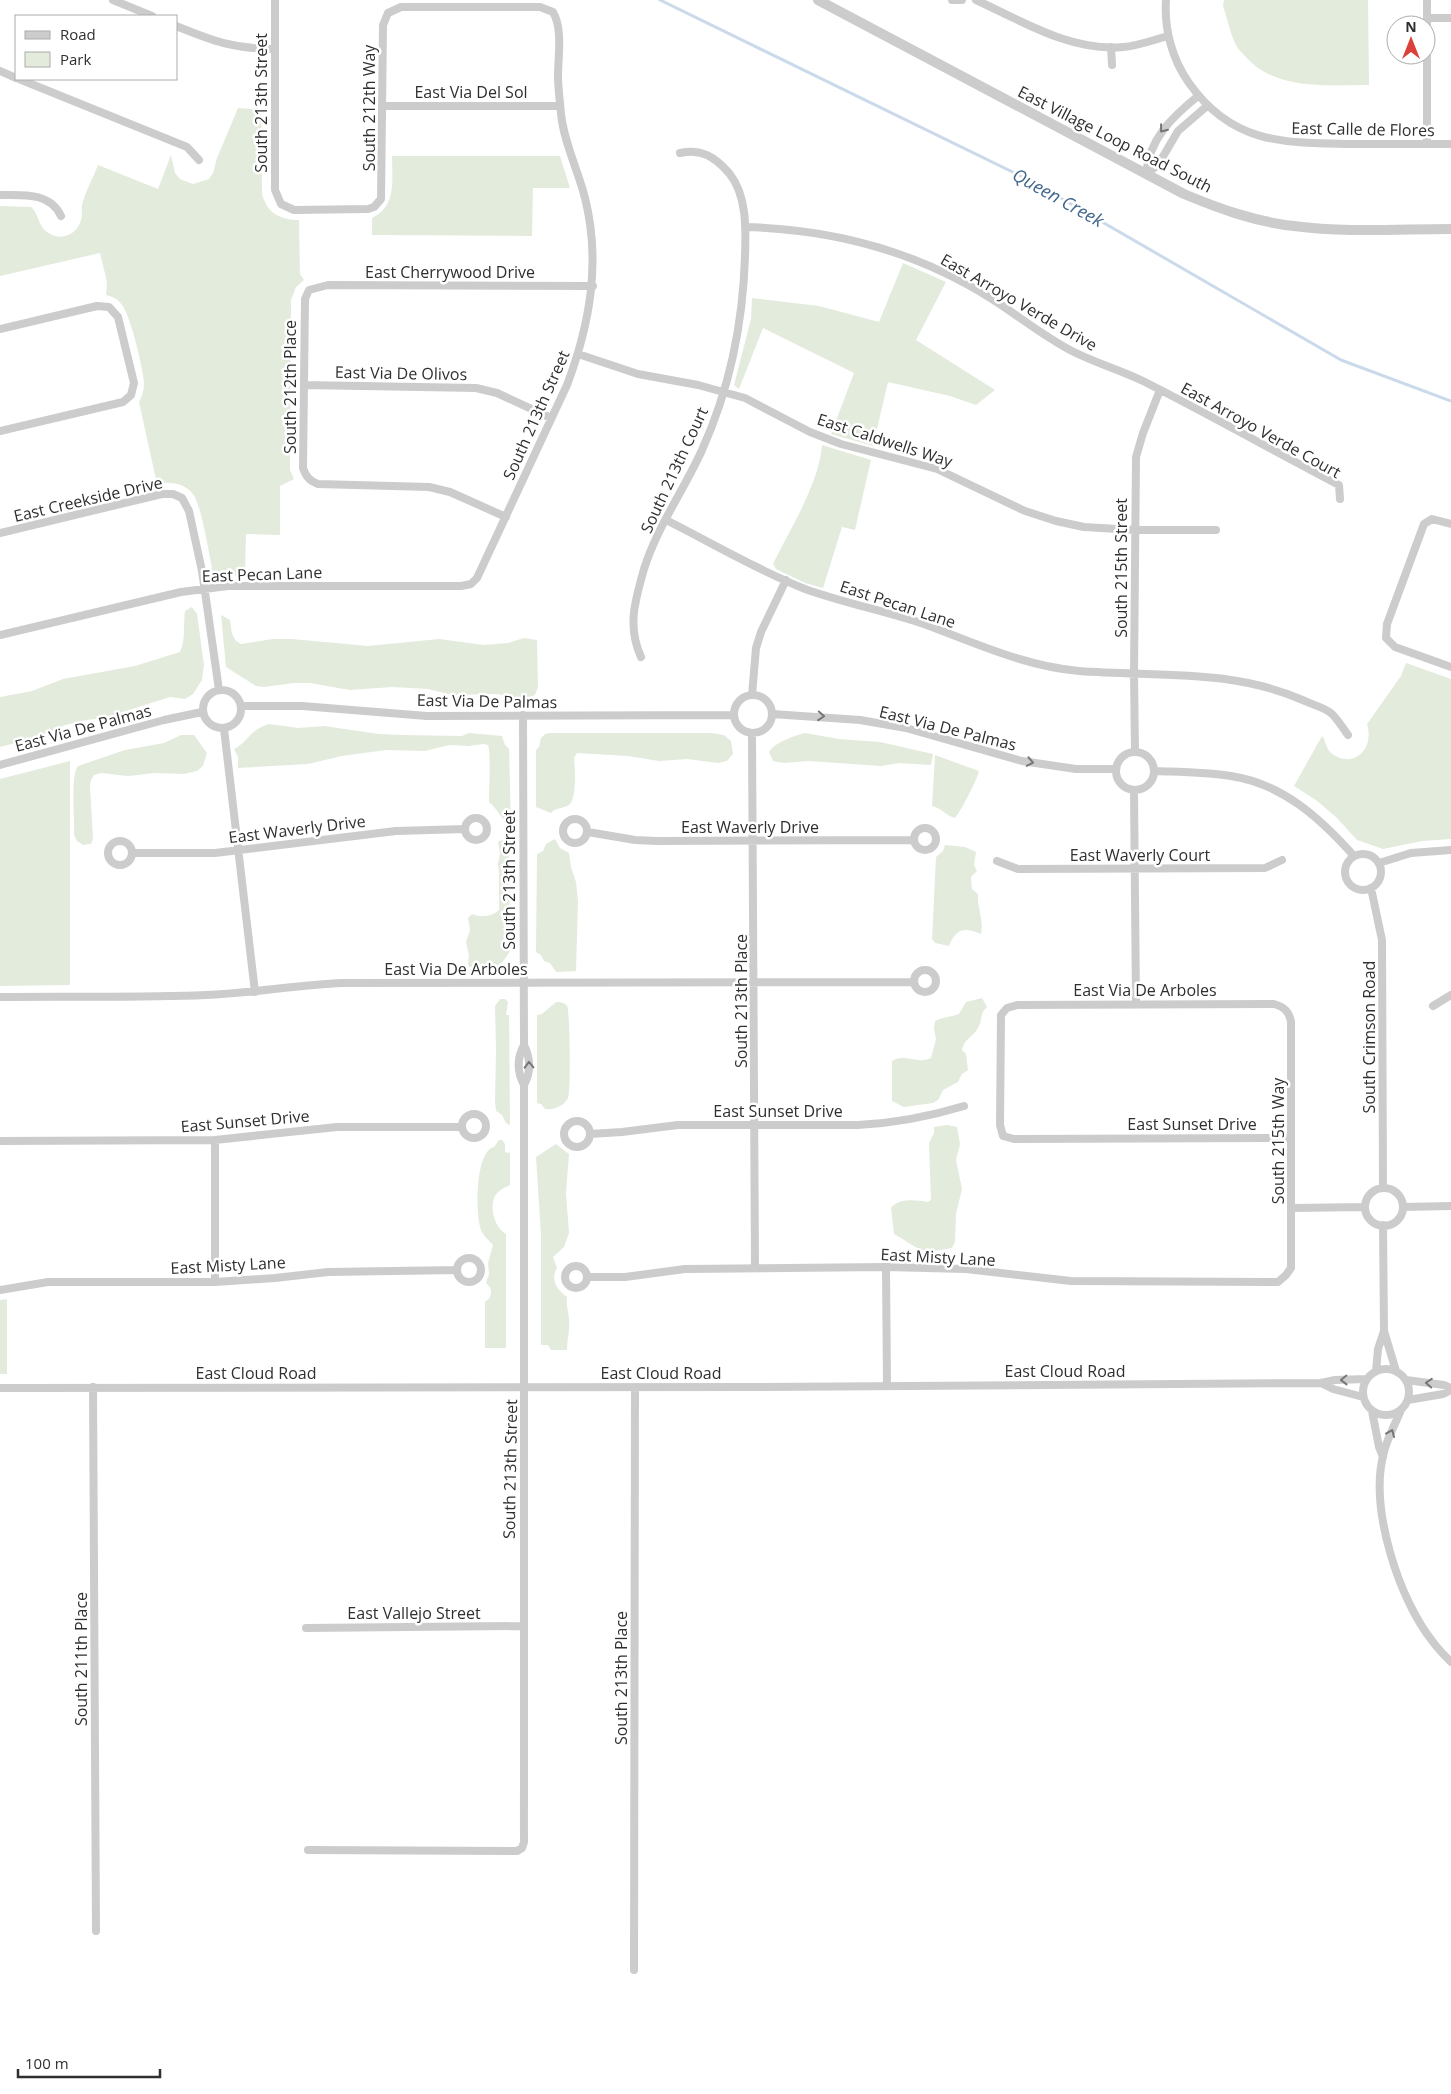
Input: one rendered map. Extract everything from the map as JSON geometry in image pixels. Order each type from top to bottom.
[{"type":"street","points":[[112,0],[150,15]]},
{"type":"street","name":"South 213th Street","points":[[275,0],[275,190],[281,204],[294,210],[368,209],[378,204]]},
{"type":"street","name":"East Village Loop Road South","points":[[818,0],[1184,194],[1224,210],[1294,226],[1331,229],[1451,229]]},
{"type":"street","points":[[952,0],[962,0]]},
{"type":"street","points":[[976,0],[1064,40],[1094,48],[1125,47],[1168,36]]},
{"type":"street","points":[[1146,174],[1147,160],[1159,134],[1175,114],[1198,96],[1180,71],[1168,36],[1166,0]]},
{"type":"street","points":[[1427,0],[1427,15]]},
{"type":"street","name":"South 212th Way","points":[[378,204],[382,198],[384,25],[388,13],[401,7],[540,7],[553,12]]},
{"type":"street","name":"South 213th Street","points":[[471,584],[478,578],[567,384],[588,320],[593,286],[588,214],[581,184],[564,131],[560,106],[558,24],[553,12]]},
{"type":"street","points":[[1436,18],[1451,18]]},
{"type":"street","points":[[178,27],[224,44],[243,48],[275,49]]},
{"type":"street","points":[[1111,47],[1112,65]]},
{"type":"street","points":[[1427,65],[1427,144]]},
{"type":"street","points":[[0,71],[15,77]]},
{"type":"street","points":[[23,80],[187,147],[199,160]]},
{"type":"street","name":"East Calle de Flores","points":[[1198,96],[1207,106],[1231,124],[1264,138],[1299,144],[1451,144]]},
{"type":"street","name":"East Via Del Sol","points":[[383,106],[560,106]]},
{"type":"street","points":[[1146,174],[1158,165],[1178,131],[1207,106]]},
{"type":"street","name":"South 213th Court","points":[[640,658],[632,631],[634,612],[645,567],[666,520],[702,450],[725,391],[740,324],[744,284],[745,227],[741,194],[725,169],[705,153],[693,150],[680,153]]},
{"type":"street","points":[[0,196],[22,195],[48,200],[56,207],[61,216]]},
{"type":"street","name":"East Arroyo Verde Drive","points":[[745,227],[774,227],[827,234],[854,239],[905,256],[970,286],[1055,342],[1081,356],[1142,380],[1160,390]]},
{"type":"street","name":"East Cherrywood Drive","points":[[309,290],[328,285],[593,286]]},
{"type":"street","name":"South 212th Place","points":[[309,290],[304,307],[303,468],[312,482],[327,485],[429,487],[450,492],[506,517]]},
{"type":"street","points":[[0,329],[97,306],[109,307],[118,317],[134,383],[131,395],[124,402],[0,431]]},
{"type":"street","name":"East Caldwells Way","points":[[578,354],[638,374],[725,391],[745,398],[810,432],[842,444],[937,470],[1025,511],[1056,522],[1084,527],[1135,530],[1216,530]]},
{"type":"street","name":"East Via De Olivos","points":[[304,386],[476,388],[497,393],[551,418]]},
{"type":"street","name":"East Arroyo Verde Court","points":[[1160,390],[1339,485],[1340,499]]},
{"type":"street","name":"South 215th Street","points":[[1136,752],[1134,674],[1136,457],[1143,433],[1160,390]]},
{"type":"street","name":"East Creekside Drive","points":[[0,534],[162,494],[173,494],[182,498],[188,511],[204,588]]},
{"type":"street","points":[[1451,524],[1432,519],[1424,524],[1387,624],[1386,638],[1395,647],[1451,667]]},
{"type":"street","name":"East Pecan Lane","points":[[666,520],[786,580],[832,598],[900,616],[984,648],[1016,658],[1077,671],[1225,678],[1259,684],[1290,694],[1331,713],[1348,735]]},
{"type":"street","points":[[752,695],[756,648],[761,632],[786,580]]},
{"type":"street","name":"East Pecan Lane","points":[[0,635],[204,588],[257,585],[461,586],[471,584]]},
{"type":"street","points":[[204,588],[219,690]]},
{"type":"street","points":[[219,690],[231,692],[241,706],[239,718],[235,723],[224,728],[210,725],[202,712],[204,700],[208,695],[219,690]]},
{"type":"street","points":[[752,695],[764,699],[771,708],[772,714],[771,720],[764,730],[752,734],[739,728],[733,715],[734,709],[741,699],[752,695]]},
{"type":"street","name":"East Via De Palmas","points":[[241,706],[302,706],[427,716],[733,715]]},
{"type":"street","name":"East Via De Palmas","points":[[0,765],[164,720],[202,712]]},
{"type":"street","name":"East Via De Palmas","points":[[772,714],[860,720],[915,730],[1022,760],[1076,768],[1116,770]]},
{"type":"street","name":"South 213th Street","points":[[308,1850],[517,1850],[522,1848],[524,1842],[524,1085],[529,1075],[528,1054],[524,1045],[522,716]]},
{"type":"street","points":[[224,728],[255,992]]},
{"type":"street","name":"South 213th Place","points":[[752,734],[755,982],[755,1268]]},
{"type":"street","points":[[1130,752],[1136,752],[1147,756],[1153,765],[1154,771],[1153,777],[1145,786],[1134,790],[1119,781],[1116,770],[1120,759],[1130,752]]},
{"type":"street","points":[[1154,771],[1230,776],[1258,782],[1307,809],[1331,830],[1354,856]]},
{"type":"street","points":[[1134,790],[1136,1004]]},
{"type":"street","name":"East Waverly Drive","points":[[133,853],[215,852],[390,832],[465,829]]},
{"type":"street","name":"East Waverly Drive","points":[[588,832],[635,840],[656,841],[914,840]]},
{"type":"street","points":[[1379,863],[1412,853],[1451,850]]},
{"type":"street","points":[[1359,854],[1370,855],[1379,863],[1381,869],[1379,880],[1371,888],[1360,890],[1350,885],[1346,880],[1344,869],[1349,859],[1354,856],[1359,854]]},
{"type":"street","name":"East Waverly Court","points":[[996,861],[1018,869],[1134,869],[1265,868],[1282,860]]},
{"type":"street","name":"South Crimson Road","points":[[1371,888],[1382,940],[1383,1188]]},
{"type":"street","name":"East Via De Arboles","points":[[0,996],[205,995],[328,984],[914,982]]},
{"type":"street","points":[[1433,1006],[1451,995]]},
{"type":"street","name":"East Via De Arboles","points":[[1003,1136],[1000,1125],[1001,1016],[1007,1008],[1017,1005],[1136,1004],[1274,1004],[1283,1007]]},
{"type":"street","name":"South 215th Way","points":[[1283,1007],[1290,1014],[1291,1022],[1291,1268],[1286,1275]]},
{"type":"street","name":"East Sunset Drive","points":[[590,1134],[678,1125],[858,1126],[888,1124],[924,1118],[964,1106]]},
{"type":"street","name":"East Sunset Drive","points":[[0,1141],[215,1140],[337,1127],[462,1127]]},
{"type":"street","name":"East Sunset Drive","points":[[1003,1136],[1014,1139],[1291,1138]]},
{"type":"street","points":[[215,1140],[215,1282]]},
{"type":"street","points":[[1383,1188],[1395,1191],[1402,1201],[1403,1207],[1402,1213],[1395,1222],[1383,1225],[1369,1218],[1365,1207],[1368,1196],[1372,1192],[1383,1188]]},
{"type":"street","points":[[1403,1207],[1451,1206]]},
{"type":"street","points":[[1292,1208],[1365,1207]]},
{"type":"street","points":[[1383,1225],[1384,1331],[1396,1372]]},
{"type":"street","points":[[886,1267],[887,1386]]},
{"type":"street","name":"East Misty Lane","points":[[587,1277],[625,1277],[685,1269],[886,1267],[950,1268],[1071,1281],[1278,1282],[1286,1275]]},
{"type":"street","name":"East Misty Lane","points":[[0,1290],[48,1282],[215,1282],[335,1271],[457,1270]]},
{"type":"street","points":[[1376,1372],[1378,1349],[1384,1331]]},
{"type":"street","points":[[1401,1410],[1390,1415],[1377,1414],[1372,1410],[1363,1397],[1364,1385],[1367,1379],[1376,1372],[1386,1369],[1396,1372],[1406,1380],[1444,1384],[1451,1389],[1443,1394],[1408,1400]]},
{"type":"street","name":"East Cloud Road","points":[[0,1388],[887,1386],[1321,1382],[1367,1379]]},
{"type":"street","points":[[1406,1380],[1409,1393],[1408,1400],[1401,1410],[1383,1457],[1380,1495],[1384,1524],[1392,1558],[1404,1592],[1432,1642],[1451,1662]]},
{"type":"street","name":"East Cloud Road","points":[[1321,1382],[1333,1389],[1363,1397]]},
{"type":"street","name":"South 211th Place","points":[[93,1387],[96,1931]]},
{"type":"street","name":"South 213th Place","points":[[634,1970],[635,1387]]},
{"type":"street","points":[[1372,1410],[1379,1447],[1383,1457]]},
{"type":"street","name":"East Vallejo Street","points":[[306,1628],[523,1626]]},
{"type":"green space","points":[[1224,0],[1368,0],[1369,85],[1302,84],[1286,81],[1257,67],[1236,45],[1223,6]]},
{"type":"green space","points":[[238,108],[261,110],[262,194],[267,206],[275,214],[286,219],[299,220],[300,274],[304,280],[296,287],[291,300],[290,470],[294,479],[280,486],[280,535],[246,534],[245,574],[217,578],[211,573],[212,567],[204,529],[199,508],[193,494],[185,487],[176,484],[157,484],[139,402],[144,384],[139,356],[125,310],[117,300],[106,295],[107,282],[100,253],[0,276],[0,206],[31,207],[47,232],[62,237],[72,233],[79,225],[82,218],[83,200],[98,165],[158,189],[171,155],[175,173],[180,179],[193,184],[209,179]]},
{"type":"green space","points":[[392,156],[560,156],[570,188],[533,188],[532,236],[372,235],[372,218],[386,207],[391,192]]},
{"type":"green space","points":[[903,263],[946,282],[916,340],[995,390],[976,405],[950,396],[888,382],[873,446],[831,434],[854,373],[763,328],[739,389],[734,385],[751,319],[752,298],[819,306],[879,322]]},
{"type":"green space","points":[[822,445],[871,460],[855,530],[842,527],[823,588],[805,583],[776,569],[773,564],[810,491],[820,460]]},
{"type":"green space","points":[[192,607],[197,614],[204,665],[202,680],[193,694],[185,699],[170,697],[104,718],[65,725],[39,737],[0,747],[0,697],[32,691],[63,679],[135,666],[180,652],[184,637],[185,611]]},
{"type":"green space","points":[[221,615],[230,620],[232,634],[236,641],[241,644],[273,639],[368,646],[439,639],[484,645],[508,643],[524,638],[537,640],[538,687],[535,695],[523,699],[496,694],[452,695],[428,689],[392,687],[350,690],[310,683],[256,686],[226,667]]},
{"type":"green space","points":[[1406,663],[1451,679],[1451,839],[1422,841],[1383,849],[1357,840],[1337,818],[1316,800],[1294,786],[1322,736],[1329,751],[1339,758],[1354,758],[1365,749],[1369,733],[1367,724],[1401,676]]},
{"type":"green space","points":[[269,724],[298,728],[324,726],[379,734],[462,736],[469,733],[502,736],[505,745],[509,749],[511,826],[489,802],[490,763],[488,745],[449,745],[425,751],[386,750],[342,756],[308,764],[238,768],[238,757],[234,749],[257,729]]},
{"type":"green space","points":[[711,733],[724,735],[731,741],[733,754],[727,761],[718,763],[687,759],[659,761],[628,756],[577,753],[574,758],[575,783],[572,802],[551,813],[536,807],[536,750],[539,747],[541,738],[545,734]]},
{"type":"green space","points":[[805,733],[839,739],[880,742],[933,754],[931,765],[899,763],[881,766],[809,761],[784,763],[773,761],[769,752],[772,748],[785,740]]},
{"type":"green space","points":[[181,735],[194,735],[207,753],[203,766],[197,771],[184,774],[155,773],[128,776],[101,773],[94,775],[90,786],[93,839],[91,844],[83,845],[77,841],[74,835],[73,788],[78,766],[125,750],[164,743]]},
{"type":"green space","points":[[935,755],[979,771],[976,781],[955,818],[932,806]]},
{"type":"green space","points":[[70,761],[70,985],[0,986],[0,779]]},
{"type":"green space","points":[[555,839],[560,848],[569,853],[576,882],[578,901],[576,971],[556,972],[550,963],[544,961],[541,955],[536,952],[537,854],[543,851],[546,844]]},
{"type":"green space","points":[[502,840],[509,846],[510,951],[506,958],[497,966],[488,968],[469,967],[466,942],[470,930],[468,918],[472,914],[487,916],[499,910],[498,864],[500,854],[498,842]]},
{"type":"green space","points":[[945,845],[965,847],[976,852],[974,865],[977,871],[971,877],[972,889],[978,894],[982,924],[981,934],[970,930],[958,932],[949,946],[935,943],[932,939],[936,857],[943,851]]},
{"type":"green space","points":[[982,998],[987,1007],[983,1012],[978,1028],[963,1046],[962,1050],[966,1054],[968,1070],[962,1074],[958,1082],[943,1090],[938,1100],[933,1103],[904,1107],[892,1101],[892,1061],[902,1058],[925,1060],[931,1058],[936,1039],[935,1021],[959,1014],[966,1002]]},
{"type":"green space","points":[[500,999],[505,999],[508,1002],[506,1015],[509,1015],[510,1125],[496,1111],[495,1102],[495,1006]]},
{"type":"green space","points":[[556,1002],[565,1004],[568,1011],[570,1051],[569,1092],[568,1098],[561,1105],[545,1109],[541,1104],[537,1103],[537,1015],[542,1014]]},
{"type":"green space","points":[[947,1125],[957,1127],[960,1144],[956,1160],[962,1189],[956,1214],[955,1242],[952,1248],[926,1251],[915,1247],[894,1234],[891,1208],[903,1201],[928,1202],[931,1200],[929,1143],[934,1133],[934,1127]]},
{"type":"green space","points":[[499,1140],[502,1140],[505,1144],[505,1152],[510,1153],[510,1185],[495,1196],[493,1203],[496,1223],[506,1234],[506,1348],[485,1348],[485,1302],[490,1298],[491,1292],[490,1287],[486,1283],[489,1274],[488,1263],[493,1245],[481,1230],[477,1198],[483,1160],[488,1151]]},
{"type":"green space","points":[[556,1144],[569,1154],[566,1193],[569,1233],[564,1247],[553,1257],[557,1268],[554,1281],[560,1291],[567,1297],[569,1324],[567,1350],[551,1350],[548,1345],[541,1345],[541,1235],[536,1157]]},
{"type":"green space","points":[[7,1299],[7,1374],[0,1374],[0,1300]]},
{"type":"waterway","name":"Queen Creek","points":[[660,0],[1033,182],[1341,360],[1451,401]]}]
